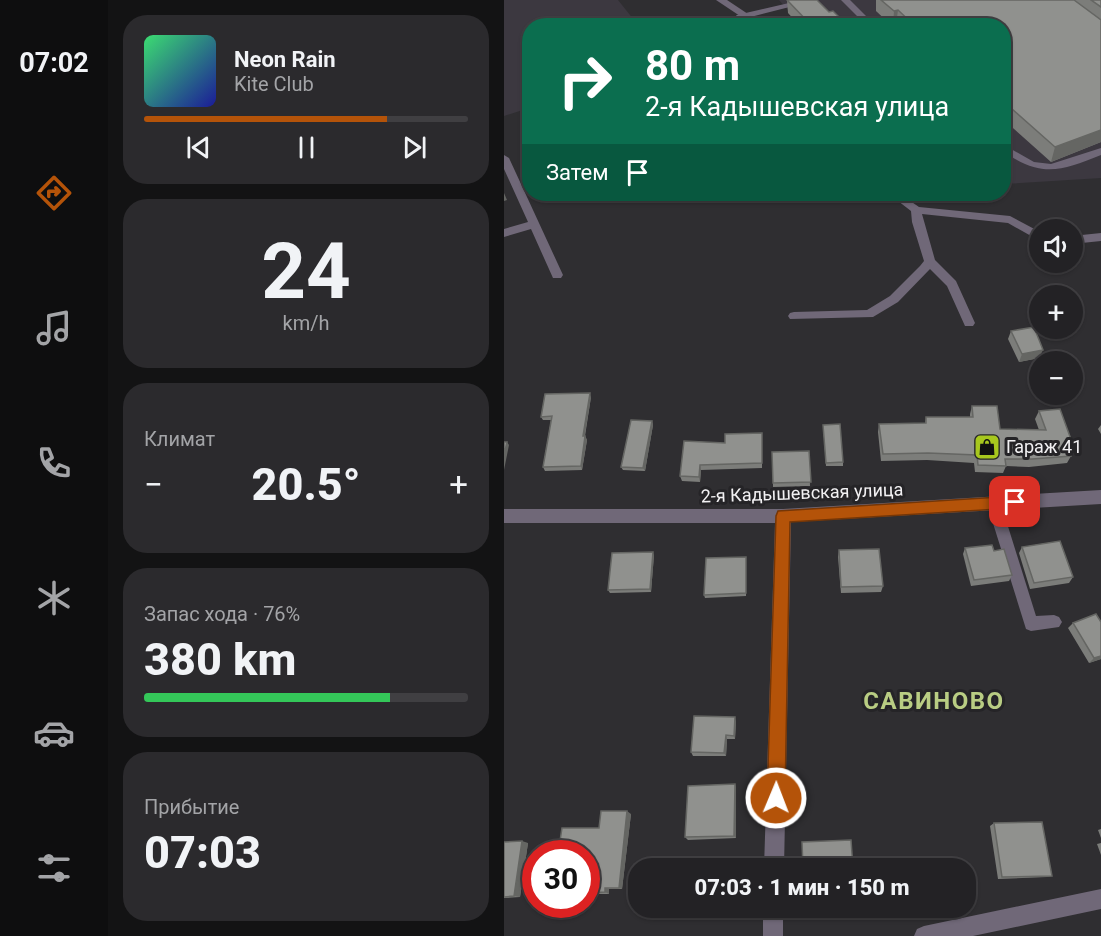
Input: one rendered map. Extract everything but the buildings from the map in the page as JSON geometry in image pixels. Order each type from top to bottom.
[{"type":"street","points":[[721,0],[746,16]]},
{"type":"street","name":"2-я Кадышевская улица","points":[[504,516],[783,516],[1101,497]]},
{"type":"street","points":[[774,858],[783,516]]},
{"type":"street","points":[[924,936],[1101,899]]},
{"type":"street","points":[[773,918],[773,936]]},
{"type":"lane","points":[[740,18],[813,0]]},
{"type":"lane","points":[[845,0],[864,18]]},
{"type":"lane","points":[[1011,153],[1024,163],[1048,168],[1062,166],[1101,151]]},
{"type":"lane","points":[[504,158],[522,196]]},
{"type":"lane","points":[[524,201],[557,275]]},
{"type":"lane","points":[[904,201],[916,210],[1010,220],[1029,231]]},
{"type":"lane","points":[[916,210],[917,222],[930,262],[952,284],[969,323]]},
{"type":"lane","points":[[504,233],[535,224]]},
{"type":"lane","points":[[1083,239],[1101,237]]},
{"type":"lane","points":[[794,316],[869,314],[878,311],[905,287],[918,279],[930,262]]},
{"type":"lane","points":[[994,504],[1031,624],[1054,622]]},
{"type":"shaded area","points":[[504,0],[618,0],[632,18],[522,18],[522,110],[504,116]]},
{"type":"shaded area","points":[[779,0],[1101,0],[1101,178],[1011,184],[1011,18],[795,18]]},
{"type":"place","name":"Гараж 41","points":[[987,447]]},
{"type":"district","name":"САВИНОВО","points":[[934,701]]},
{"type":"route","points":[[776,798],[783,516],[1015,502]]}]
